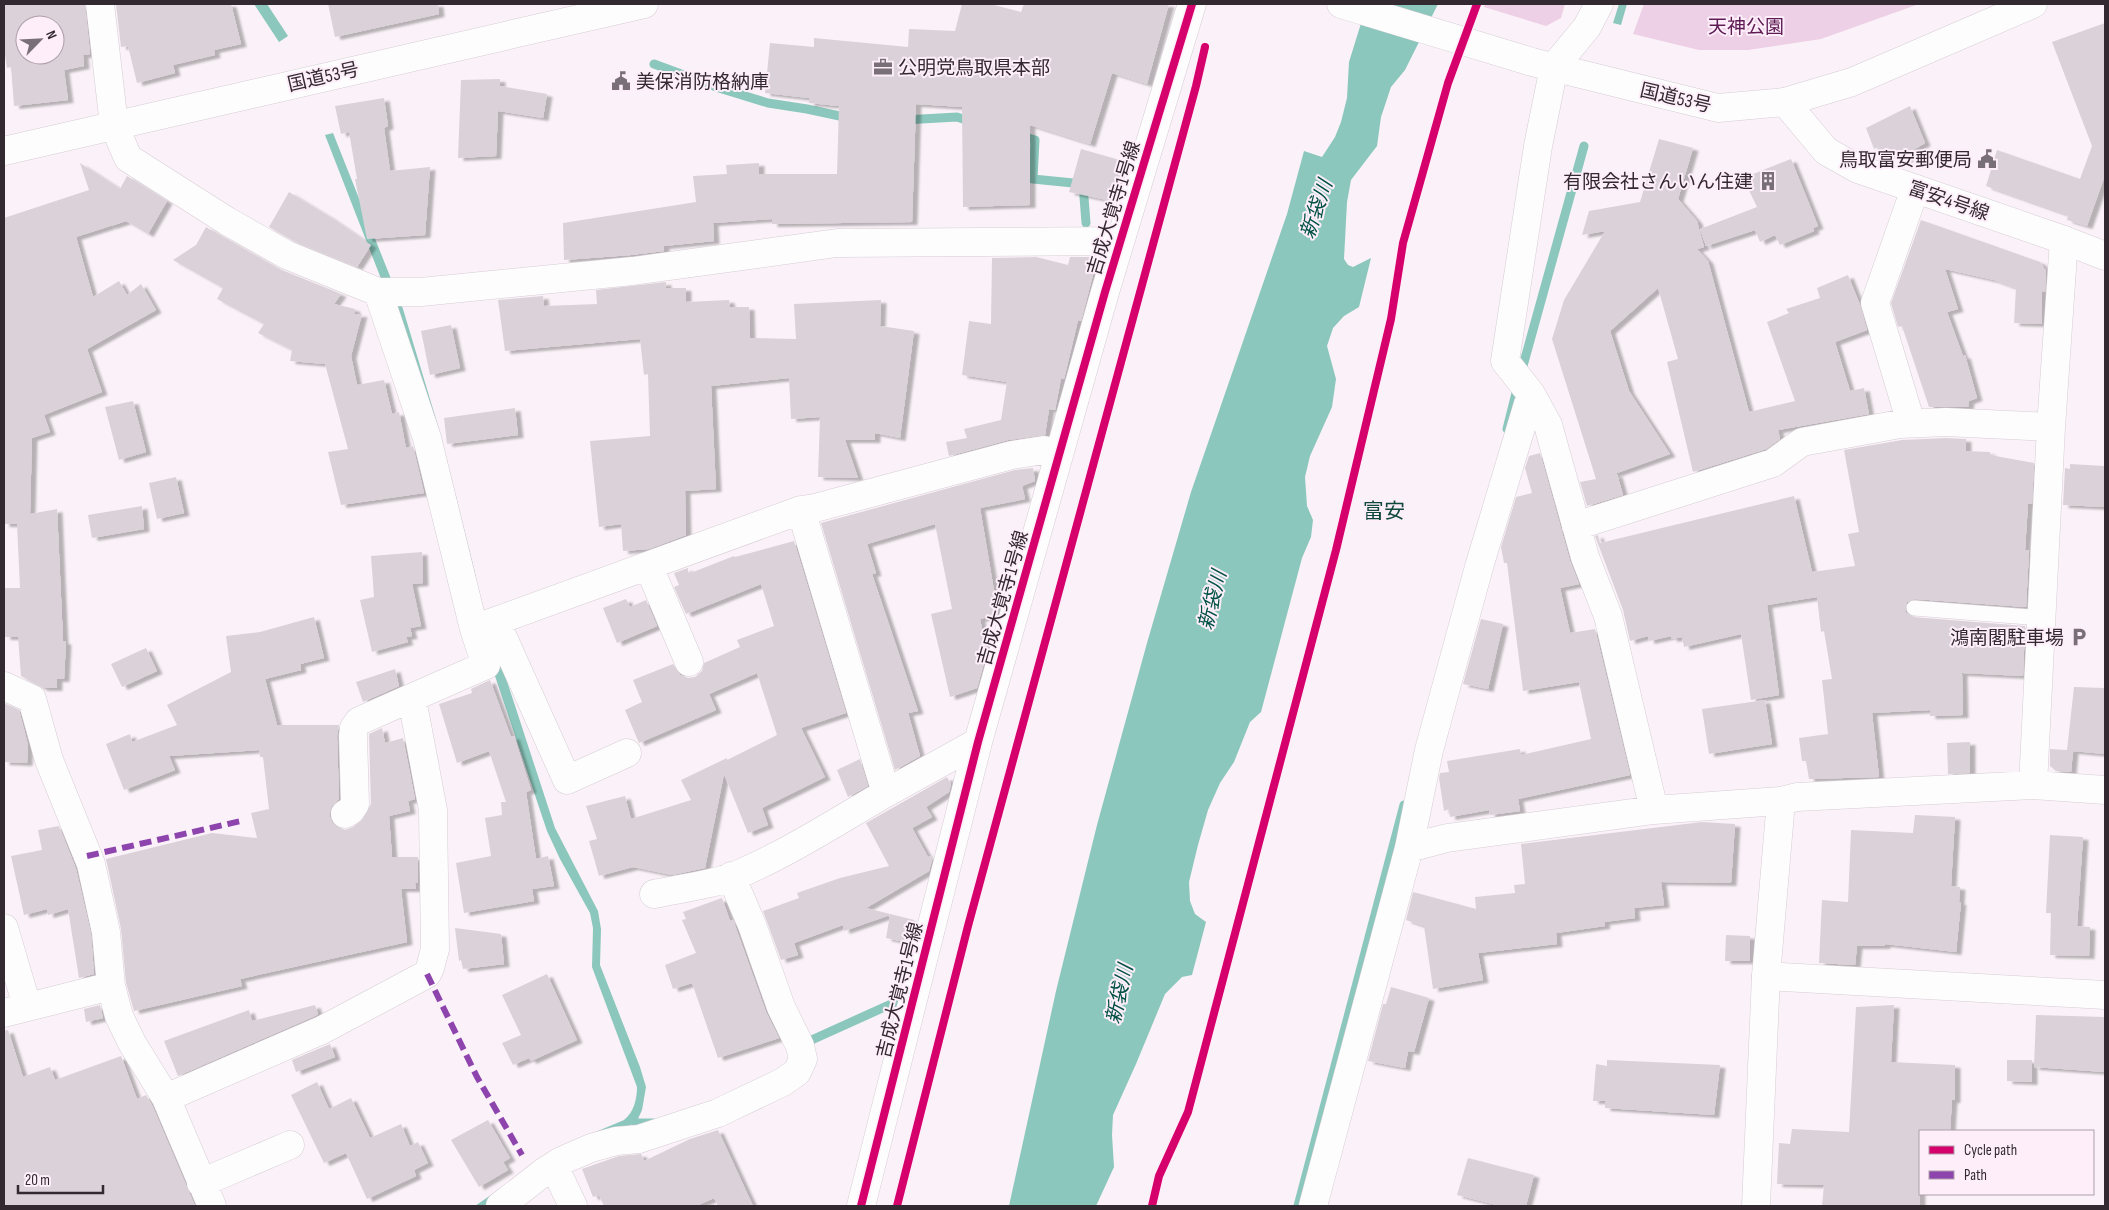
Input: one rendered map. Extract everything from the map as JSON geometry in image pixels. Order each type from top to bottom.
[{"type":"main road","points":[[100,4],[114,125],[128,158],[227,222],[287,255],[378,292],[421,292],[633,271],[837,243],[1120,241]]},
{"type":"main road","name":"国道53号","points":[[4,151],[577,11],[644,4]]},
{"type":"main road","name":"吉成大覚寺1号線","points":[[861,1206],[978,742],[1120,241],[1192,4]]},
{"type":"main road","name":"国道53号","points":[[1341,4],[1543,64],[1718,108],[1785,102],[1852,82],[2033,4]]},
{"type":"main road","points":[[1599,4],[1587,26],[1543,64],[1538,146],[1505,361],[1531,394],[1548,425],[1576,526],[1608,616],[1654,810]]},
{"type":"main road","name":"富安4号線","points":[[1785,102],[1826,151],[1858,169],[2105,256]]},
{"type":"main road","points":[[1911,423],[1875,303],[1915,189]]},
{"type":"main road","points":[[2033,785],[2051,427],[2064,240]]},
{"type":"main road","points":[[378,292],[427,438],[485,625],[567,780],[627,753]]},
{"type":"main road","points":[[1313,1206],[1409,848],[1429,750],[1479,567],[1531,394]]},
{"type":"main road","points":[[1576,526],[1773,463],[1802,442],[1911,423],[1946,422],[2051,427]]},
{"type":"main road","points":[[485,625],[801,510],[815,508],[1012,455],[1044,450],[1059,456]]},
{"type":"main road","points":[[801,510],[886,793]]},
{"type":"main road","points":[[649,566],[690,662]]},
{"type":"main road","points":[[345,814],[355,804],[354,728],[359,721],[486,666],[485,625]]},
{"type":"main road","points":[[4,686],[32,699],[48,760],[90,864],[106,932],[111,986],[119,1016],[124,1028],[166,1098],[207,1195],[290,1145]]},
{"type":"main road","points":[[166,1098],[322,1030],[427,974],[435,949],[433,810],[412,699]]},
{"type":"main road","points":[[654,894],[731,876],[813,836],[978,742]]},
{"type":"main road","points":[[1409,848],[1448,838],[1654,810],[1781,801],[1797,797],[2033,785],[2105,790]]},
{"type":"main road","points":[[1756,1206],[1766,976],[1781,801]]},
{"type":"main road","points":[[500,1206],[554,1166],[591,1148],[616,1141],[639,1139],[718,1113],[767,1090],[797,1072],[803,1059],[800,1046],[781,1007],[752,925],[731,876]]},
{"type":"main road","points":[[4,928],[15,1009],[111,986]]},
{"type":"main road","points":[[1766,976],[2105,995]]},
{"type":"main road","points":[[554,1166],[573,1206]]},
{"type":"lane","points":[[1914,608],[2042,618]]},
{"type":"green space","points":[[1485,4],[1565,4],[1561,18],[1546,26],[1484,7]]},
{"type":"green space","name":"天神公園","points":[[1644,4],[1919,4],[1821,39],[1748,50],[1699,50],[1633,34]]},
{"type":"water","points":[[254,4],[267,4],[288,36],[279,42]]},
{"type":"water","name":"新袋川","points":[[1367,4],[1438,4],[1405,70],[1391,87],[1381,117],[1377,146],[1351,180],[1347,202],[1344,259],[1348,265],[1353,267],[1371,258],[1359,307],[1344,316],[1333,328],[1327,346],[1336,379],[1332,407],[1310,456],[1305,477],[1307,506],[1313,520],[1311,537],[1302,558],[1261,712],[1250,722],[1234,762],[1220,783],[1208,810],[1198,845],[1189,882],[1190,901],[1195,914],[1206,922],[1192,975],[1182,977],[1165,994],[1113,1115],[1114,1167],[1096,1206],[1009,1206],[1056,991],[1097,825],[1191,492],[1287,214],[1304,151],[1322,157],[1335,137],[1341,122],[1347,98],[1349,62]]},
{"type":"water","points":[[1619,4],[1627,4],[1621,25],[1613,23]]},
{"type":"water","points":[[333,133],[403,309],[439,429],[476,577],[468,579],[394,312],[325,135]]},
{"type":"water","points":[[502,666],[555,828],[598,911],[601,929],[600,965],[646,1087],[642,1110],[637,1121],[492,1206],[475,1206],[560,1147],[624,1120],[633,1109],[637,1092],[637,1087],[592,967],[593,928],[590,913],[547,831],[493,670]]},
{"type":"building","points":[[4,4],[85,4],[90,54],[83,55],[84,66],[64,70],[68,100],[14,106],[11,67],[7,68],[4,49]]},
{"type":"building","points":[[116,4],[231,4],[241,44],[214,50],[215,55],[173,65],[175,73],[137,83],[128,46],[121,47]]},
{"type":"building","points":[[328,4],[438,4],[439,14],[335,37]]},
{"type":"building","points":[[962,4],[990,4],[1021,12],[1024,4],[1169,4],[1147,84],[1112,73],[1090,144],[1030,125],[1030,205],[963,207],[962,107],[916,104],[912,222],[772,224],[772,219],[713,223],[714,241],[664,246],[664,251],[564,260],[563,223],[696,202],[693,176],[727,174],[726,165],[759,163],[759,174],[837,174],[839,106],[809,103],[809,98],[765,93],[770,43],[814,47],[814,38],[908,47],[909,29],[955,31]]},
{"type":"building","points":[[2105,23],[2105,175],[2087,226],[2067,220],[2068,215],[1986,186],[1997,150],[2080,179],[2092,146],[2052,42]]},
{"type":"building","points":[[500,79],[500,86],[547,94],[543,118],[498,111],[496,156],[458,158],[461,80]]},
{"type":"building","points":[[384,98],[388,126],[384,128],[390,171],[430,167],[425,235],[367,239],[355,179],[357,179],[349,132],[341,134],[335,106]]},
{"type":"building","points":[[1910,106],[1925,143],[1910,152],[1907,160],[1881,151],[1879,147],[1874,149],[1866,128]]},
{"type":"building","points":[[1659,139],[1693,148],[1678,199],[1697,221],[1704,247],[1697,249],[1708,261],[1749,412],[1795,401],[1767,322],[1789,313],[1786,309],[1820,298],[1817,288],[1848,275],[1860,305],[1867,330],[1835,342],[1850,391],[1864,388],[1869,414],[1778,430],[1780,439],[1766,449],[1693,472],[1667,362],[1678,359],[1658,288],[1610,331],[1629,391],[1670,454],[1603,478],[1617,474],[1623,495],[1587,506],[1580,482],[1596,479],[1552,339],[1564,300],[1605,231],[1582,235],[1589,211],[1640,202]]},
{"type":"building","points":[[1081,149],[1123,161],[1117,186],[1111,184],[1107,200],[1069,192]]},
{"type":"building","points":[[1791,159],[1818,226],[1813,228],[1814,231],[1780,245],[1775,235],[1760,242],[1755,230],[1706,246],[1700,229],[1757,207],[1743,178]]},
{"type":"building","points":[[80,163],[120,189],[127,176],[167,201],[148,234],[126,221],[111,226],[108,224],[110,226],[76,237],[93,297],[119,281],[127,295],[141,284],[156,310],[87,349],[102,392],[44,415],[50,432],[32,438],[30,514],[57,509],[63,641],[66,642],[64,679],[57,679],[57,688],[43,688],[21,676],[18,637],[5,637],[5,588],[20,588],[17,524],[4,524],[4,218],[89,190]]},
{"type":"building","points":[[289,192],[371,245],[357,267],[294,241],[269,227]]},
{"type":"building","points":[[1921,220],[2040,262],[2046,271],[2045,292],[2042,291],[2042,324],[2014,323],[2016,288],[1994,280],[1945,269],[1958,309],[1947,312],[1963,356],[1965,355],[1977,398],[1969,401],[1968,407],[1929,407],[1902,326],[1898,327],[1891,303]]},
{"type":"building","points":[[206,227],[279,269],[341,294],[334,304],[355,309],[354,314],[362,314],[351,356],[357,385],[384,380],[392,414],[399,412],[406,448],[413,446],[424,493],[341,505],[328,452],[348,449],[325,364],[290,361],[292,350],[258,333],[264,324],[217,299],[223,288],[173,260],[196,245]]},
{"type":"building","points":[[1036,257],[1068,265],[1070,257],[1090,257],[1093,258],[1090,266],[1095,267],[1081,321],[1078,320],[1064,379],[1061,378],[1055,410],[1049,409],[1045,435],[1008,440],[949,456],[946,442],[967,438],[964,429],[1001,420],[1007,382],[962,375],[969,321],[991,324],[992,258]]},
{"type":"building","points":[[666,282],[666,288],[686,288],[686,302],[729,300],[730,307],[749,307],[750,338],[796,339],[794,304],[881,300],[880,326],[914,331],[900,438],[875,433],[875,440],[845,440],[858,478],[818,477],[820,417],[791,419],[789,378],[711,386],[716,489],[685,491],[686,535],[649,549],[623,551],[621,524],[599,527],[590,441],[650,436],[648,374],[644,375],[640,339],[505,351],[498,300],[543,296],[544,306],[597,304],[596,290]]},
{"type":"building","points":[[451,325],[460,368],[430,375],[421,331]]},
{"type":"building","points":[[133,401],[146,452],[119,460],[105,407]]},
{"type":"building","points":[[515,408],[518,435],[447,444],[444,418]]},
{"type":"building","points":[[1966,439],[1966,451],[1990,452],[1990,455],[2034,463],[2032,504],[2028,504],[2025,550],[2029,550],[2026,607],[1915,599],[1907,602],[1905,612],[1913,617],[2025,626],[2023,676],[1962,673],[1963,715],[1930,716],[1930,710],[1872,713],[1879,777],[1809,779],[1806,761],[1802,761],[1799,738],[1828,734],[1822,680],[1832,679],[1824,631],[1821,632],[1817,597],[1767,605],[1779,695],[1751,700],[1741,634],[1684,647],[1682,637],[1672,639],[1671,636],[1649,641],[1648,636],[1630,641],[1623,610],[1595,536],[1598,535],[1600,543],[1794,496],[1812,572],[1855,566],[1848,534],[1859,532],[1844,450],[1902,440]]},
{"type":"building","points":[[1540,453],[1570,561],[1579,584],[1560,588],[1570,633],[1595,629],[1630,775],[1518,799],[1520,811],[1490,815],[1489,810],[1450,817],[1449,809],[1444,811],[1439,778],[1440,773],[1449,772],[1447,761],[1520,749],[1521,755],[1591,739],[1579,682],[1523,691],[1507,563],[1504,563],[1501,547],[1516,497],[1532,493],[1525,468],[1529,456]]},
{"type":"building","points":[[2070,464],[2105,466],[2105,507],[2063,505],[2065,468],[2070,469]]},
{"type":"building","points":[[1033,468],[1035,481],[1022,486],[1025,499],[980,508],[998,614],[980,619],[987,652],[977,688],[950,697],[931,614],[952,609],[935,524],[867,544],[876,573],[872,574],[918,711],[908,713],[920,756],[895,770],[821,523],[1015,470]]},
{"type":"building","points":[[176,477],[184,513],[157,519],[149,483]]},
{"type":"building","points":[[142,506],[144,529],[92,538],[88,515]]},
{"type":"building","points":[[794,541],[846,713],[801,728],[825,777],[762,808],[768,825],[748,833],[724,774],[705,868],[672,875],[633,867],[599,876],[589,841],[597,839],[586,806],[625,796],[631,819],[691,800],[681,780],[777,735],[757,673],[709,694],[716,710],[639,743],[625,710],[642,702],[633,680],[673,664],[680,675],[688,678],[695,677],[702,671],[704,663],[740,647],[737,640],[774,626],[761,584],[686,614],[674,587],[679,585],[674,573],[688,568],[688,574],[734,556]]},
{"type":"building","points":[[422,552],[423,583],[412,584],[421,626],[410,628],[412,636],[406,637],[408,642],[372,652],[360,600],[374,597],[371,556]]},
{"type":"building","points":[[626,599],[630,607],[646,600],[657,626],[617,643],[603,608]]},
{"type":"building","points":[[314,617],[324,658],[300,664],[301,670],[265,679],[277,725],[339,725],[337,736],[339,799],[332,806],[329,815],[337,827],[345,830],[362,820],[371,804],[369,734],[382,728],[385,743],[403,738],[415,799],[408,801],[410,811],[389,816],[392,857],[418,857],[418,883],[415,883],[416,889],[401,889],[407,942],[240,979],[242,986],[134,1011],[126,983],[121,929],[106,859],[212,833],[257,838],[251,813],[269,809],[263,757],[260,757],[259,750],[169,756],[175,770],[124,790],[106,744],[130,734],[132,742],[177,725],[167,705],[231,672],[226,636],[260,632]]},
{"type":"building","points":[[1481,619],[1503,624],[1488,689],[1463,684]]},
{"type":"building","points":[[146,648],[157,671],[122,687],[111,664]]},
{"type":"building","points":[[395,669],[399,686],[363,702],[356,682]]},
{"type":"building","points":[[490,680],[511,737],[514,736],[531,790],[526,792],[536,859],[548,856],[554,886],[532,889],[534,901],[464,913],[456,863],[491,856],[485,818],[502,815],[501,802],[506,802],[489,751],[457,763],[439,704],[472,693],[471,689]]},
{"type":"building","points":[[2074,687],[2105,688],[2105,754],[2073,751],[2071,772],[2056,771],[2050,766],[2050,749],[2067,750]]},
{"type":"building","points":[[1765,700],[1772,744],[1709,754],[1702,709]]},
{"type":"building","points":[[4,703],[19,710],[28,745],[27,763],[4,762]]},
{"type":"building","points":[[1970,742],[1970,773],[1948,774],[1947,743]]},
{"type":"building","points":[[860,759],[868,786],[848,797],[837,770]]},
{"type":"building","points":[[947,777],[951,784],[949,792],[926,807],[932,817],[912,828],[928,857],[933,856],[929,871],[866,908],[914,920],[909,943],[886,938],[890,915],[844,931],[843,925],[794,943],[798,955],[781,960],[763,911],[799,898],[797,893],[840,878],[889,866],[866,823]]},
{"type":"building","points":[[1915,815],[1955,817],[1951,886],[1960,887],[1959,902],[1961,902],[1956,952],[1885,944],[1885,946],[1857,946],[1855,965],[1819,963],[1822,900],[1848,902],[1851,830],[1913,833]]},
{"type":"building","points":[[1702,822],[1735,824],[1731,883],[1661,882],[1664,905],[1634,908],[1635,918],[1604,922],[1605,926],[1556,933],[1557,944],[1478,953],[1483,980],[1433,989],[1424,926],[1406,920],[1413,892],[1476,909],[1475,897],[1515,893],[1514,885],[1525,884],[1521,844]]},
{"type":"building","points":[[59,826],[76,869],[91,934],[94,974],[79,978],[68,909],[48,915],[47,909],[24,915],[11,856],[42,850],[38,830]]},
{"type":"building","points":[[2050,835],[2083,837],[2077,926],[2090,927],[2089,956],[2050,955],[2051,913],[2046,913]]},
{"type":"building","points":[[722,898],[730,921],[733,920],[766,1012],[779,1038],[718,1058],[692,983],[673,989],[665,965],[696,953],[682,920],[686,919],[683,912]]},
{"type":"building","points":[[455,928],[501,934],[504,964],[463,969],[461,960],[459,961]]},
{"type":"building","points":[[1726,935],[1750,936],[1750,961],[1725,961]]},
{"type":"building","points":[[547,974],[577,1040],[531,1061],[529,1058],[513,1065],[502,1043],[521,1035],[502,995]]},
{"type":"building","points":[[1391,987],[1429,998],[1414,1052],[1408,1051],[1405,1068],[1368,1061],[1383,1004],[1386,1004]]},
{"type":"building","points":[[100,1005],[103,1018],[86,1022],[84,1009]]},
{"type":"building","points":[[315,1005],[318,1014],[315,1016],[178,1076],[164,1041],[249,1010],[252,1021]]},
{"type":"building","points":[[1894,1005],[1891,1062],[1955,1065],[1955,1100],[1952,1100],[1950,1130],[1919,1130],[1920,1206],[1822,1206],[1824,1185],[1777,1184],[1779,1143],[1790,1144],[1792,1129],[1849,1132],[1856,1007]]},
{"type":"building","points":[[2036,1015],[2105,1017],[2105,1072],[2034,1067]]},
{"type":"building","points":[[8,1030],[23,1077],[50,1067],[55,1080],[121,1056],[137,1099],[146,1095],[152,1105],[195,1206],[4,1206],[4,1031]]},
{"type":"building","points":[[330,1044],[335,1057],[296,1072],[292,1060]]},
{"type":"building","points":[[1607,1060],[1720,1065],[1714,1115],[1605,1108],[1605,1101],[1593,1101],[1596,1064],[1607,1066]]},
{"type":"building","points":[[2007,1060],[2032,1060],[2032,1082],[2007,1081]]},
{"type":"building","points":[[317,1082],[329,1109],[351,1098],[370,1138],[401,1124],[410,1146],[418,1142],[428,1163],[414,1170],[416,1176],[367,1199],[346,1153],[324,1163],[291,1095]]},
{"type":"building","points":[[488,1120],[510,1158],[503,1162],[508,1170],[479,1187],[451,1140]]},
{"type":"building","points":[[718,1130],[753,1206],[718,1206],[714,1198],[696,1206],[604,1206],[599,1195],[593,1197],[582,1169],[619,1156],[641,1154],[644,1161],[690,1139]]},
{"type":"building","points":[[1468,1158],[1534,1175],[1526,1206],[1501,1206],[1457,1195]]},
{"type":"waterway","points":[[654,64],[719,88],[768,103],[849,118]]},
{"type":"waterway","points":[[904,120],[957,117],[972,122]]},
{"type":"waterway","points":[[1018,135],[1035,140],[1033,179],[1083,184],[1086,223]]},
{"type":"waterway","points":[[1521,373],[1584,146]]},
{"type":"waterway","points":[[1507,429],[1518,385]]},
{"type":"waterway","points":[[1298,1206],[1404,805]]},
{"type":"waterway","points":[[805,1043],[900,1000]]},
{"type":"waterway","points":[[636,1123],[653,1123]]},
{"type":"marked path","points":[[87,856],[241,821]]},
{"type":"marked path","points":[[427,974],[477,1077],[522,1155]]},
{"type":"cycle path","points":[[861,1206],[978,742],[1105,292],[1192,4]]},
{"type":"cycle path","points":[[1152,1206],[1159,1176],[1188,1112],[1336,550],[1391,319],[1403,243],[1448,83],[1477,4]]},
{"type":"cycle path","points":[[897,1206],[968,926],[1205,47]]},
{"type":"place","name":"公明党鳥取県本部","points":[[883,67]]},
{"type":"place","name":"美保消防格納庫","points":[[621,81]]},
{"type":"place","name":"鳥取富安郵便局","points":[[1987,159]]},
{"type":"place","name":"有限会社さんいん住建","points":[[1768,181]]},
{"type":"place","name":"鴻南閣駐車場","points":[[2079,637]]},
{"type":"district","name":"富安","points":[[1384,511]]}]
